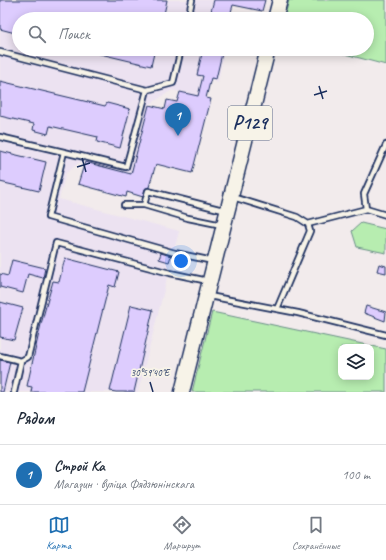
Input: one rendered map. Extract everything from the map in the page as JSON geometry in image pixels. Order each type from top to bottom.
[{"type":"main road","points":[[277,12],[280,0]]},
{"type":"main road","name":"Р129","points":[[182,392],[266,56]]},
{"type":"lane","points":[[189,12],[192,0]]},
{"type":"lane","points":[[0,52],[12,55]]},
{"type":"lane","points":[[15,56],[147,90],[173,83],[179,56]]},
{"type":"lane","points":[[0,136],[126,167],[147,90]]},
{"type":"lane","points":[[366,209],[364,194],[386,145]]},
{"type":"lane","points":[[64,152],[48,217],[175,253],[214,262]]},
{"type":"lane","points":[[144,205],[148,191],[227,211]]},
{"type":"lane","points":[[232,197],[297,217],[308,224],[310,231],[277,309]]},
{"type":"lane","points":[[124,205],[144,205],[188,218],[223,226]]},
{"type":"lane","points":[[308,224],[366,209],[386,215]]},
{"type":"lane","points":[[0,356],[21,361],[28,357],[56,242],[170,273],[208,289],[277,309],[386,335]]},
{"type":"lane","points":[[14,392],[21,361]]},
{"type":"shaded area","points":[[0,0],[265,0],[262,11],[233,5],[232,12],[12,12],[12,56],[223,56],[218,83],[203,76],[198,96],[172,90],[149,105],[131,174],[80,162],[66,173],[59,199],[179,231],[138,392],[0,392]]},
{"type":"green space","points":[[289,0],[386,0],[386,65],[352,56],[374,56],[374,12],[286,12]]},
{"type":"green space","points":[[361,223],[386,229],[386,253],[357,247],[352,231]]},
{"type":"green space","points":[[212,312],[362,344],[338,344],[338,380],[374,380],[374,346],[386,349],[386,392],[192,392]]},
{"type":"building","points":[[0,0],[167,0],[164,12],[12,12],[12,32],[0,29]]},
{"type":"building","points":[[214,0],[265,0],[262,11],[233,5],[231,12],[211,12]]},
{"type":"building","points":[[109,56],[153,56],[151,66]]},
{"type":"building","points":[[201,56],[221,56],[216,79],[211,78],[206,98],[211,99],[192,173],[156,164],[149,187],[145,189],[143,197],[127,192],[126,197],[78,184],[85,162],[131,174],[149,105],[165,109],[167,100],[177,102],[180,92],[198,96],[203,76],[197,75]]},
{"type":"building","points":[[0,81],[105,106],[107,103],[130,109],[120,148],[97,142],[98,137],[50,126],[48,134],[33,130],[34,124],[0,116]]},
{"type":"building","points":[[0,151],[46,162],[39,191],[0,182]]},
{"type":"building","points":[[161,253],[171,256],[169,262],[159,259]]},
{"type":"building","points":[[65,258],[119,272],[115,287],[109,285],[82,392],[31,392],[32,387],[27,386],[41,324],[53,281],[59,282]]},
{"type":"building","points":[[12,260],[45,268],[43,278],[28,274],[23,293],[0,287],[0,274],[8,276]]},
{"type":"building","points":[[379,264],[386,266],[386,273],[377,271]]},
{"type":"building","points":[[0,302],[23,308],[14,340],[0,337]]},
{"type":"building","points":[[131,305],[153,310],[134,392],[110,391]]},
{"type":"building","points":[[366,306],[386,312],[385,321],[364,313]]},
{"type":"building","points":[[0,360],[10,362],[3,392],[0,392]]},
{"type":"place","name":"Строй Ка","points":[[178,136]]}]
